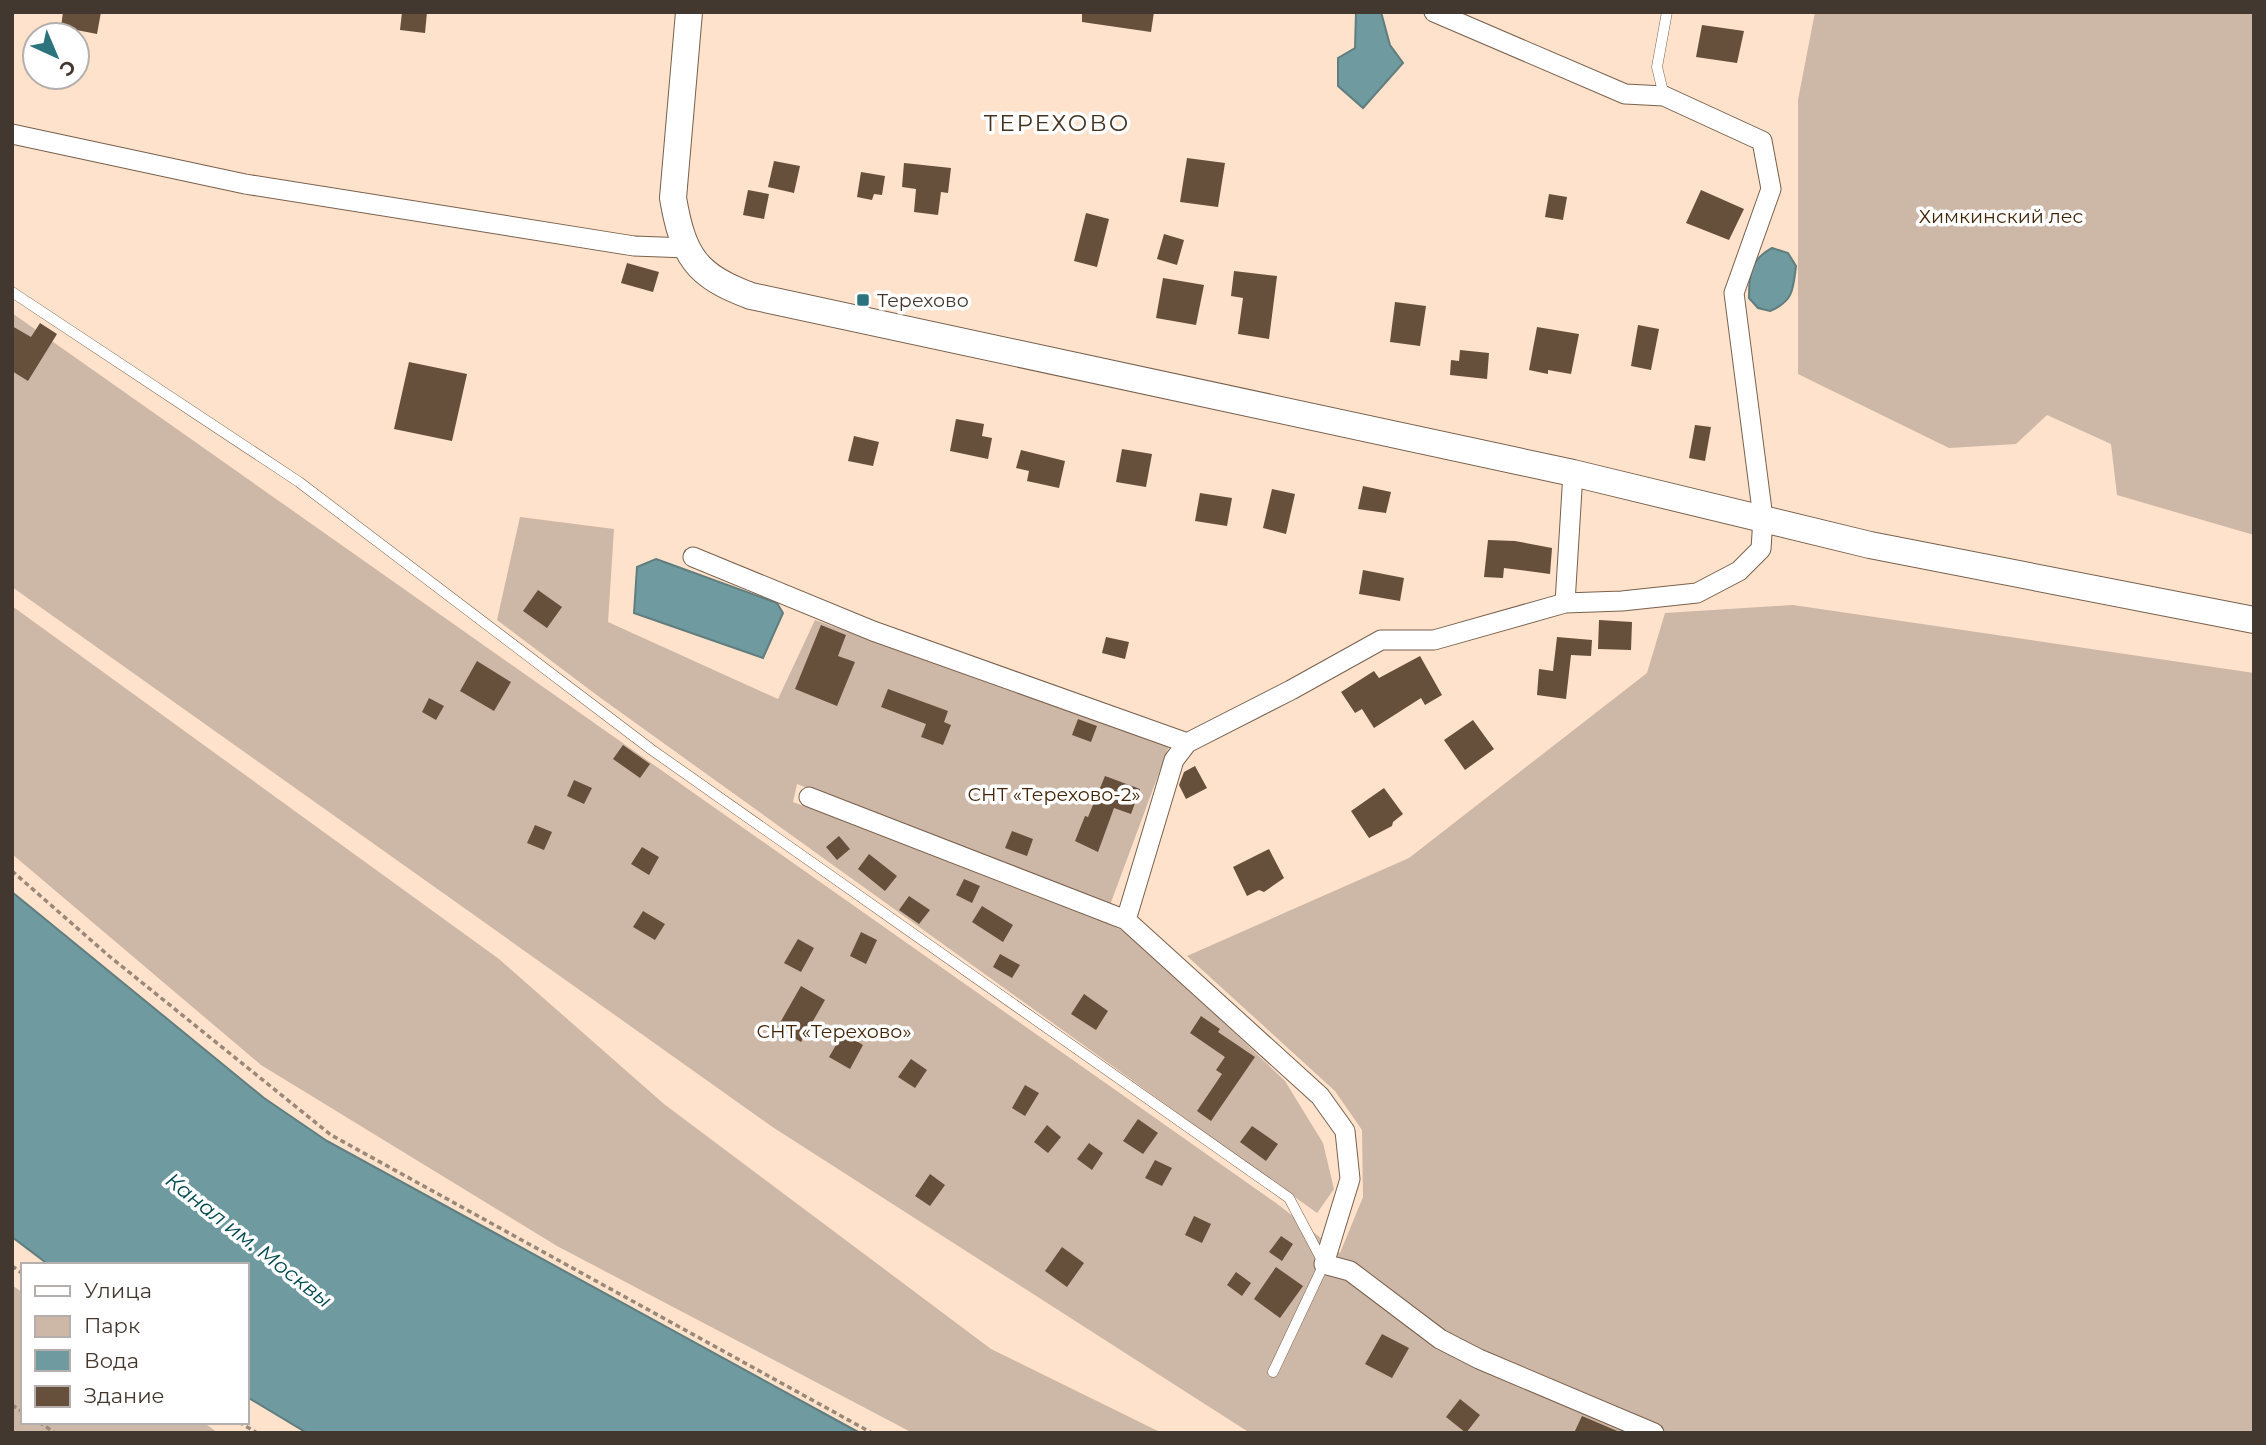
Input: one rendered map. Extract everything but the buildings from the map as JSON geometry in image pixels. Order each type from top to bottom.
[{"type":"main road","points":[[689,12],[673,198],[677,221],[687,248],[697,265],[721,285],[751,296],[1573,473],[1870,545],[2254,620]]},
{"type":"street","points":[[1126,920],[1174,760],[1187,743],[1381,640],[1434,640],[1565,603],[1622,601],[1697,593],[1739,571],[1760,549],[1763,518],[1734,293],[1771,189],[1762,141],[1664,96],[1625,94],[1434,12]]},
{"type":"street","points":[[12,134],[245,184],[634,246],[687,248]]},
{"type":"street","points":[[1565,603],[1573,473]]},
{"type":"street","points":[[694,557],[873,631],[1187,743]]},
{"type":"street","points":[[809,797],[1126,920],[1321,1096],[1345,1131],[1350,1179],[1324,1264],[1350,1271],[1440,1339],[1479,1359],[1654,1433]]},
{"type":"lane","points":[[1664,96],[1657,67],[1667,12]]},
{"type":"lane","points":[[12,292],[299,482],[652,750],[1289,1198],[1324,1264],[1273,1372]]},
{"type":"path","points":[[12,871],[109,956],[331,1135],[872,1433]]},
{"type":"green space","name":"Химкинский лес","points":[[1815,12],[2254,12],[2254,535],[2117,495],[2111,444],[2047,415],[2016,444],[1949,448],[1798,374],[1798,100]]},
{"type":"green space","name":"СНТ «Терехово»","points":[[12,313],[1276,1203],[1340,1253],[1363,1197],[1362,1130],[1335,1091],[1187,956],[1409,858],[1647,673],[1665,613],[1793,605],[2254,673],[2254,1433],[1250,1433],[774,1128],[12,587]]},
{"type":"green space","name":"СНТ «Терехово-2»","points":[[520,517],[614,529],[608,622],[778,699],[815,620],[1169,746],[1110,905],[797,784],[793,802],[1078,908],[1133,936],[1285,1081],[1323,1143],[1334,1189],[1317,1213],[598,696],[497,620]]},
{"type":"green space","points":[[12,606],[499,959],[664,1104],[991,1349],[1162,1433],[912,1433],[557,1246],[261,1065],[12,854]]},
{"type":"green space","points":[[12,1285],[21,1292],[21,1424],[206,1424],[218,1433],[12,1433]]},
{"type":"water","points":[[1356,12],[1381,12],[1390,45],[1403,63],[1363,108],[1338,86],[1338,58],[1355,48]]},
{"type":"water","points":[[1772,248],[1788,253],[1796,266],[1791,293],[1784,303],[1770,311],[1758,308],[1749,298],[1749,289],[1752,268],[1759,257]]},
{"type":"water","points":[[656,559],[777,603],[783,613],[763,658],[634,613],[637,567]]},
{"type":"water","name":"Канал им. Москвы","points":[[12,892],[264,1098],[327,1141],[860,1433],[307,1433],[248,1398],[248,1263],[46,1263],[12,1237]]},
{"type":"place","name":"Терехово","points":[[863,300]]},
{"type":"district","name":"ТЕРЕХОВО","points":[[1057,123]]}]
